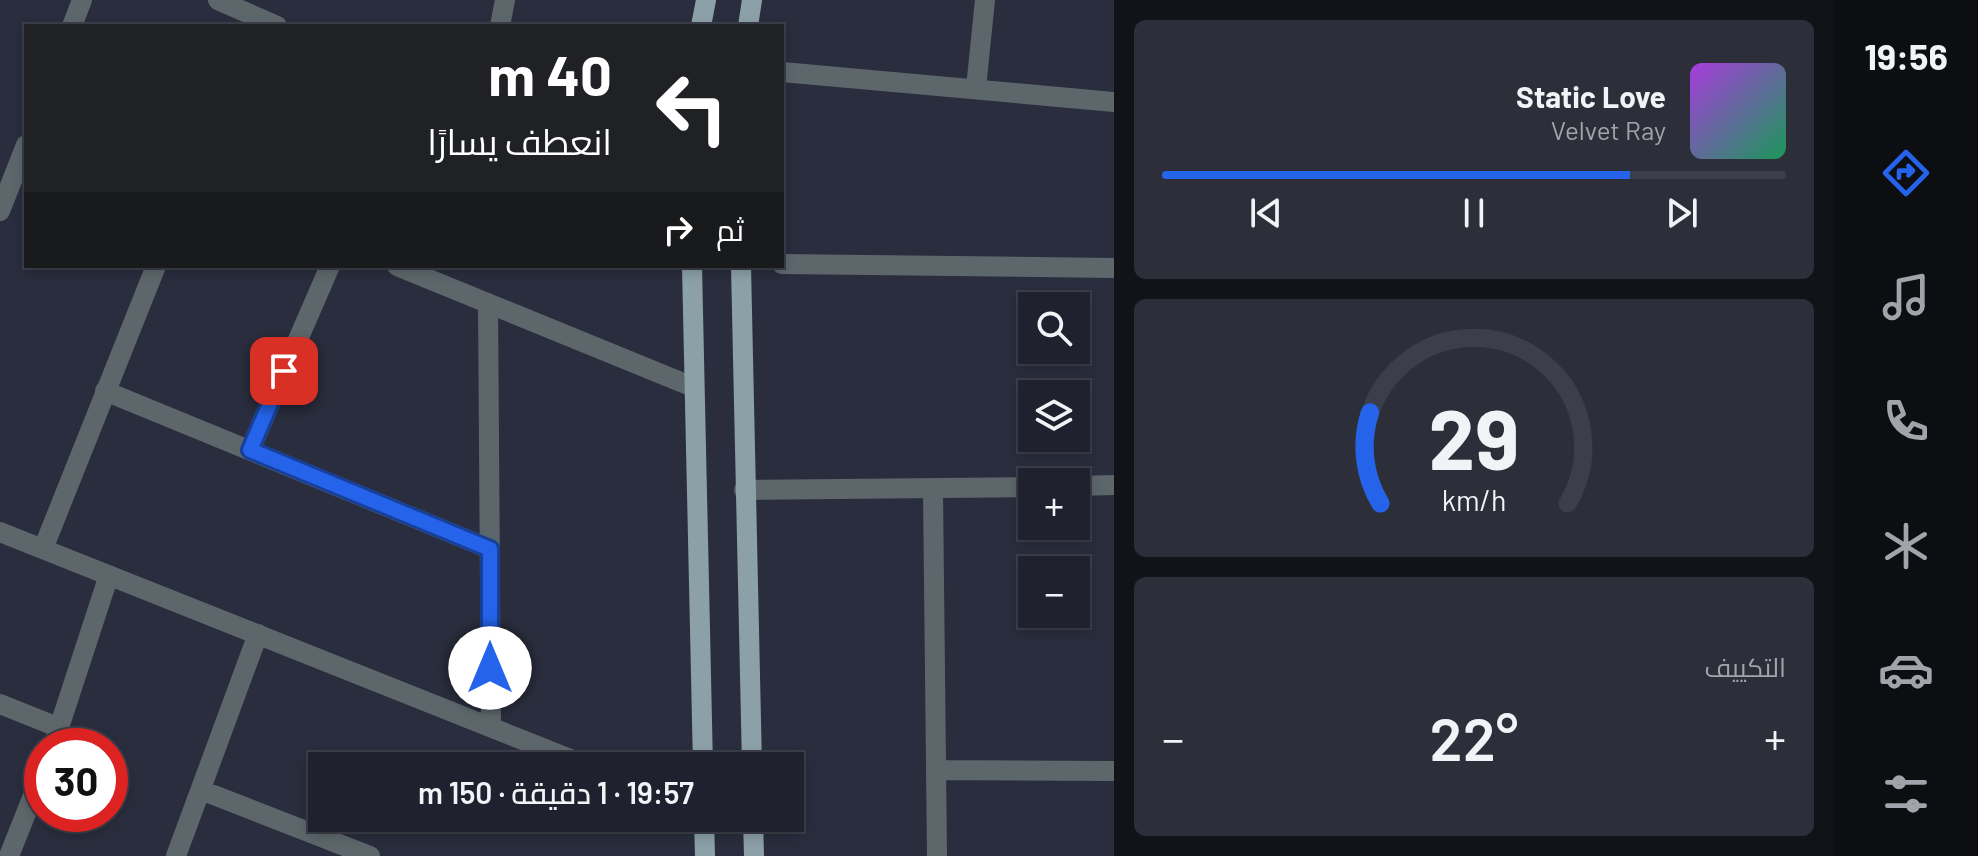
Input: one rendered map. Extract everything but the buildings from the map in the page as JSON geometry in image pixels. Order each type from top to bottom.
[{"type":"main road","points":[[701,24],[706,0]]},
{"type":"main road","points":[[748,24],[752,0]]},
{"type":"main road","points":[[692,268],[703,752]]},
{"type":"main road","points":[[741,268],[752,752]]},
{"type":"main road","points":[[704,832],[705,856]]},
{"type":"main road","points":[[753,832],[754,856]]},
{"type":"street","points":[[73,24],[82,0]]},
{"type":"street","points":[[218,0],[266,24]]},
{"type":"street","points":[[500,24],[505,0]]},
{"type":"street","points":[[976,88],[985,0]]},
{"type":"street","points":[[784,72],[1114,102]]},
{"type":"street","points":[[0,211],[24,150]]},
{"type":"street","points":[[784,264],[1114,268]]},
{"type":"street","points":[[43,549],[155,268]]},
{"type":"street","points":[[250,450],[329,268]]},
{"type":"street","points":[[402,268],[693,387]]},
{"type":"street","points":[[488,303],[491,727]]},
{"type":"street","points":[[105,391],[490,549]]},
{"type":"street","points":[[1090,486],[1114,485]]},
{"type":"street","points":[[744,490],[1018,487]]},
{"type":"street","points":[[933,490],[937,856]]},
{"type":"street","points":[[0,532],[553,752]]},
{"type":"street","points":[[59,728],[109,575]]},
{"type":"street","points":[[176,856],[258,634]]},
{"type":"street","points":[[0,704],[41,728]]},
{"type":"street","points":[[936,770],[1114,771]]},
{"type":"street","points":[[201,790],[364,855]]},
{"type":"street","points":[[9,856],[24,818]]},
{"type":"route","points":[[284,371],[250,450],[490,549],[490,668]]}]
